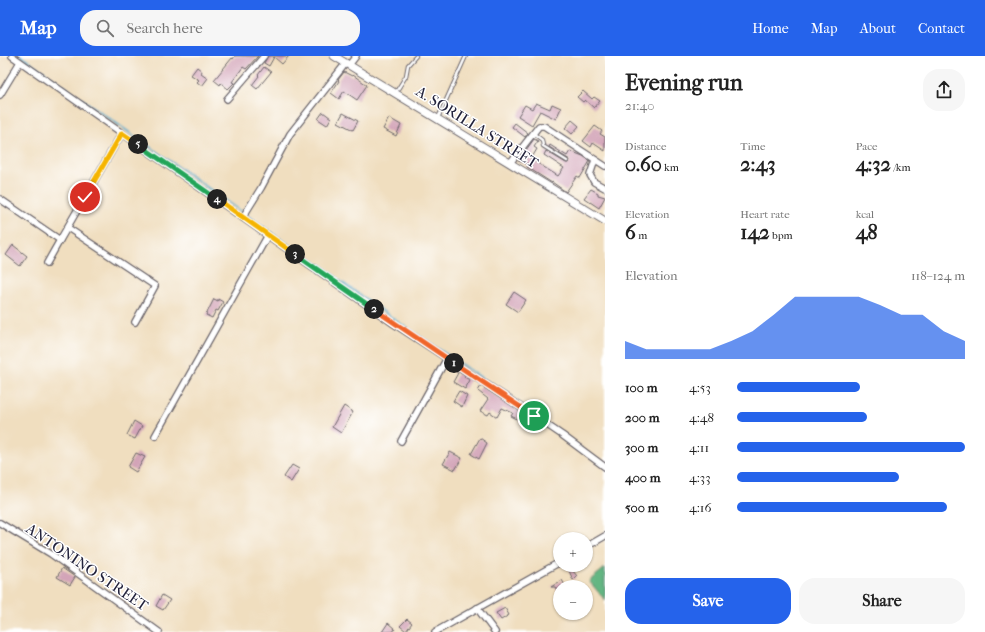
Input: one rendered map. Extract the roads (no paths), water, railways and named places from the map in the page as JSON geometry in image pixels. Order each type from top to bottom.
[{"type":"street","points":[[12,56],[394,324],[562,435],[605,467]]},
{"type":"street","points":[[227,99],[264,56]]},
{"type":"street","name":"A. SORILLA STREET","points":[[334,56],[605,221]]},
{"type":"street","points":[[243,217],[261,188],[290,134],[347,64],[356,56]]},
{"type":"street","points":[[0,95],[20,62]]},
{"type":"street","points":[[510,163],[533,132],[539,126],[544,126],[605,166]]},
{"type":"street","points":[[48,263],[122,133]]},
{"type":"street","points":[[595,160],[590,175],[594,182],[605,188]]},
{"type":"street","points":[[0,199],[60,240]]},
{"type":"street","points":[[68,228],[155,286],[135,322]]},
{"type":"street","points":[[155,436],[268,235]]},
{"type":"street","points":[[401,442],[447,358]]},
{"type":"street","name":"ANTONINO STREET","points":[[0,523],[51,554],[159,632]]},
{"type":"street","points":[[593,543],[605,536]]},
{"type":"street","points":[[435,632],[553,566]]},
{"type":"street","points":[[477,608],[495,632]]},
{"type":"lane","points":[[396,93],[406,76],[408,65],[416,56]]},
{"type":"lane","points":[[438,118],[466,56]]},
{"type":"lane","points":[[533,132],[542,140],[544,146],[567,162]]},
{"type":"waterway","points":[[21,56],[395,320],[501,391]]}]
